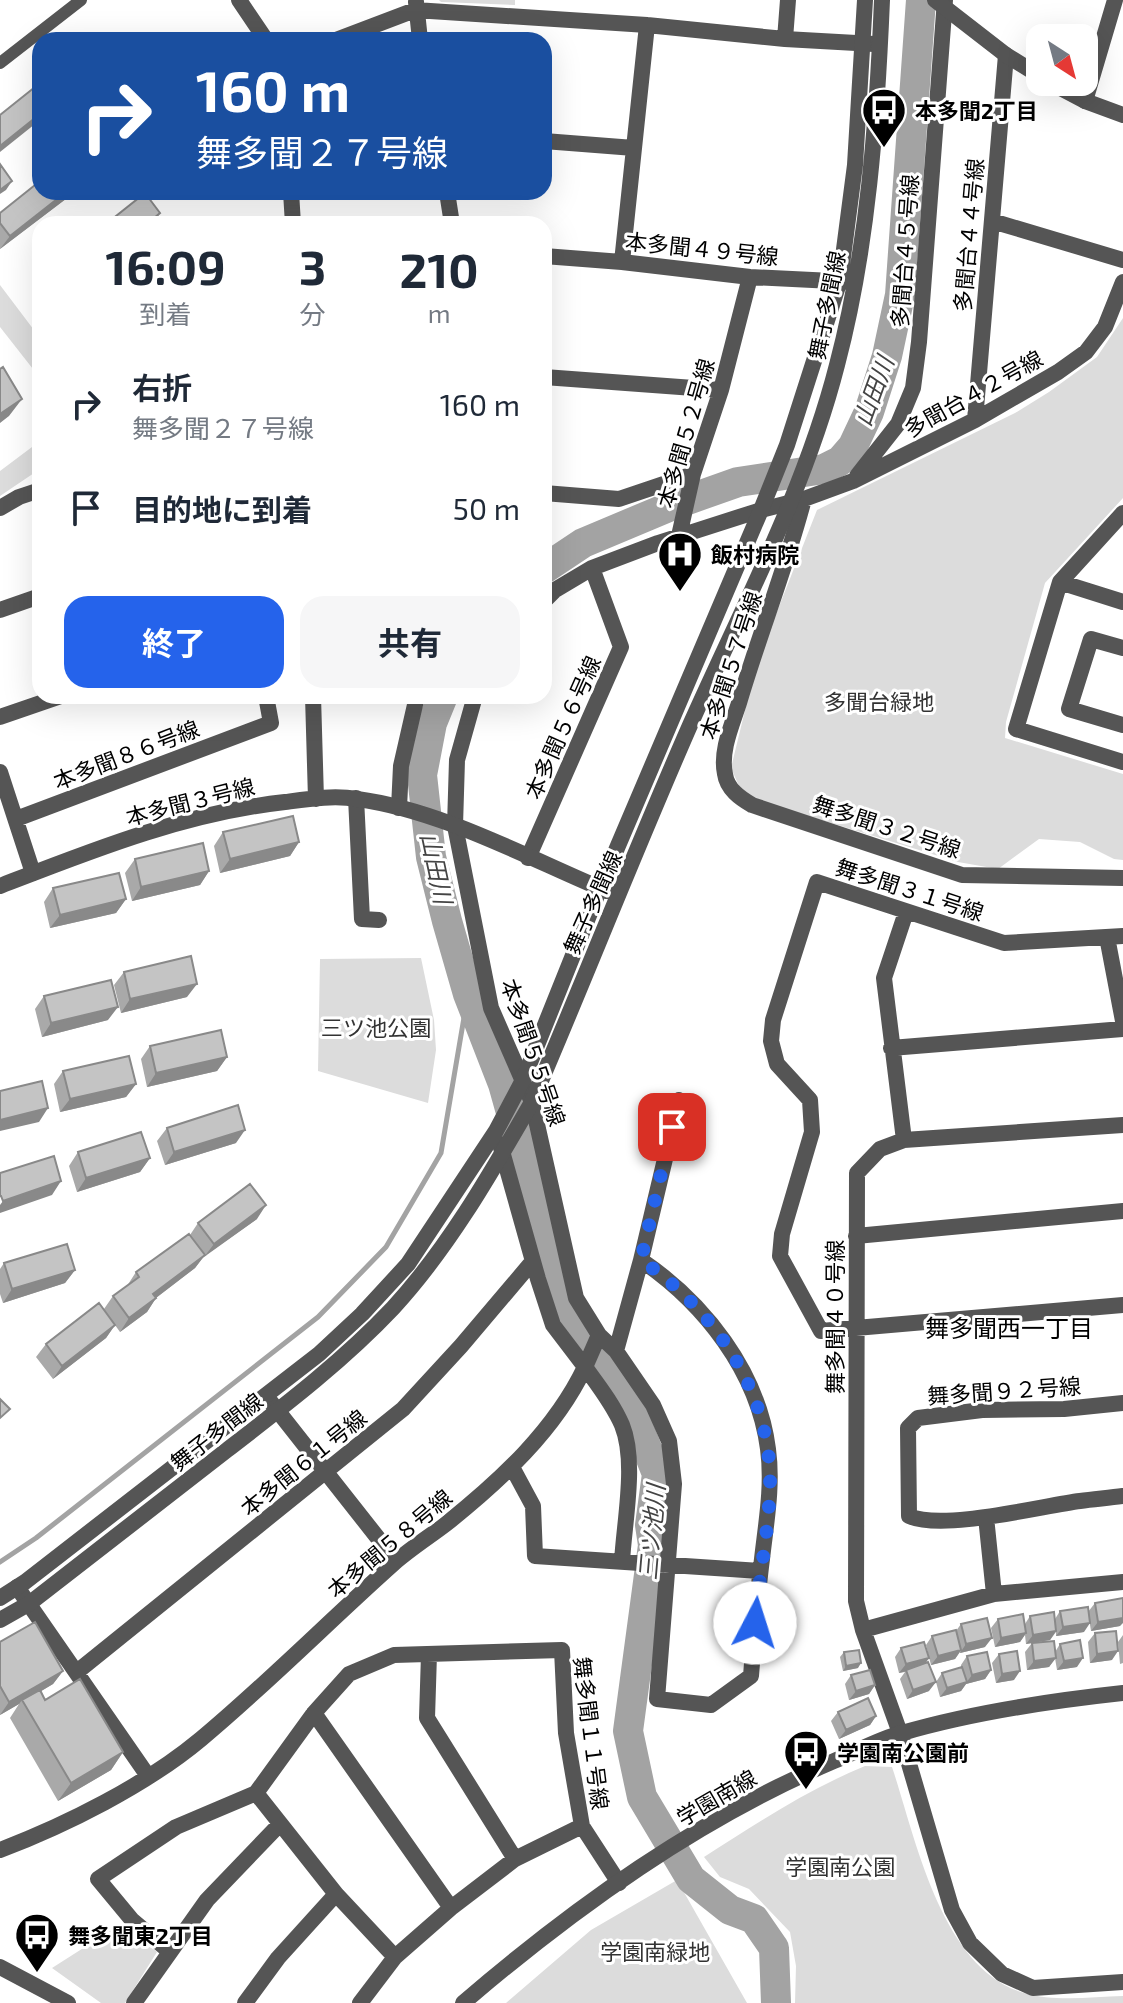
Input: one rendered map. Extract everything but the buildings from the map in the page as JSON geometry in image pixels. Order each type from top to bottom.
[{"type":"street","points":[[40,32],[81,0]]},
{"type":"street","points":[[239,0],[261,32]]},
{"type":"street","points":[[527,19],[529,0]]},
{"type":"street","points":[[785,39],[788,0]]},
{"type":"street","name":"舞子多聞線","points":[[0,1620],[30,1603],[349,1351],[394,1307],[441,1249],[532,1102],[682,743],[797,501],[817,436],[837,366],[847,281],[873,142],[872,44],[865,0]]},
{"type":"street","name":"舞子多聞線","points":[[872,44],[882,0]]},
{"type":"street","points":[[1085,101],[1115,0]]},
{"type":"street","points":[[941,2],[1026,67]]},
{"type":"street","name":"多聞台４５号線","points":[[853,481],[898,424],[913,388],[919,342],[941,2]]},
{"type":"street","points":[[415,5],[419,32]]},
{"type":"street","points":[[354,32],[415,5],[527,19],[647,25],[872,44]]},
{"type":"street","points":[[622,262],[647,25]]},
{"type":"street","points":[[0,63],[32,38]]},
{"type":"street","name":"多聞台４４号線","points":[[975,420],[1006,55]]},
{"type":"street","points":[[1076,96],[1123,115]]},
{"type":"street","points":[[552,142],[634,148]]},
{"type":"street","points":[[992,221],[1123,260]]},
{"type":"street","name":"本多聞４９号線","points":[[552,257],[750,277],[847,281]]},
{"type":"street","name":"本多聞５２号線","points":[[679,536],[693,474],[721,390],[750,277]]},
{"type":"street","name":"舞子多聞線","points":[[0,1598],[266,1396],[351,1324],[408,1264],[496,1131],[523,1080],[600,888],[761,510],[847,281]]},
{"type":"street","name":"多聞台４２号線","points":[[797,501],[853,481],[975,420],[1058,372],[1086,352],[1105,327],[1123,282]]},
{"type":"street","points":[[552,378],[721,390]]},
{"type":"street","points":[[552,494],[619,499],[693,474]]},
{"type":"street","points":[[0,508],[32,493]]},
{"type":"street","name":"本多聞５２号線","points":[[679,536],[797,501]]},
{"type":"street","name":"本多聞５７号線","points":[[737,796],[725,777],[724,752],[751,661],[793,544],[797,501]]},
{"type":"street","points":[[1123,513],[1060,582],[1016,729],[1123,762]]},
{"type":"street","points":[[552,593],[592,568],[679,536]]},
{"type":"street","name":"本多聞５６号線","points":[[528,858],[621,647],[592,568]]},
{"type":"street","points":[[1060,582],[1123,602]]},
{"type":"street","points":[[0,610],[32,599]]},
{"type":"street","points":[[1123,648],[1091,639],[1069,709],[1123,725]]},
{"type":"street","points":[[0,717],[38,704]]},
{"type":"street","name":"本多聞８６号線","points":[[16,819],[271,723],[267,704]]},
{"type":"street","points":[[313,704],[316,799]]},
{"type":"street","points":[[399,808],[401,766],[415,704]]},
{"type":"street","name":"本多聞５５号線","points":[[473,704],[457,760],[455,826],[491,1008],[532,1102],[576,1298],[599,1335],[616,1351],[653,1405],[669,1441],[674,1484],[657,1699],[711,1705],[751,1676],[760,1571]]},
{"type":"street","points":[[0,772],[33,873]]},
{"type":"street","name":"舞多聞３２号線","points":[[737,796],[752,805],[962,875],[1123,878]]},
{"type":"street","points":[[356,798],[364,920]]},
{"type":"street","name":"本多聞３号線","points":[[0,886],[153,830],[234,808],[356,798],[455,826],[620,896]]},
{"type":"street","name":"舞多聞３１号線","points":[[856,1327],[821,1331],[780,1256],[782,1234],[812,1132],[810,1100],[777,1064],[771,1041],[773,1020],[817,882],[1004,943],[1115,936]]},
{"type":"street","points":[[904,1140],[884,978],[906,912]]},
{"type":"street","points":[[1115,936],[1123,1021]]},
{"type":"street","points":[[891,1048],[1123,1029]]},
{"type":"street","points":[[616,1351],[679,1100]]},
{"type":"street","name":"舞多聞４０号線","points":[[1123,1125],[904,1140],[880,1149],[857,1173],[856,1236],[856,1601],[863,1630],[900,1733],[952,1910],[970,1943],[1002,1974],[1033,1988],[1123,1982]]},
{"type":"street","points":[[496,1131],[553,1325],[608,1399],[623,1427],[629,1461],[622,1562]]},
{"type":"street","points":[[856,1236],[1123,1211]]},
{"type":"street","points":[[512,1467],[533,1506],[535,1556],[760,1571],[770,1490],[768,1449],[760,1415],[744,1374],[721,1337],[695,1304],[641,1260]]},
{"type":"street","name":"本多聞６１号線","points":[[78,1671],[403,1409],[533,1261]]},
{"type":"street","points":[[856,1327],[1123,1305]]},
{"type":"street","points":[[585,1367],[599,1335]]},
{"type":"street","name":"本多聞５８号線","points":[[0,1850],[45,1833],[148,1776],[199,1741],[396,1561],[448,1522],[512,1467],[571,1396],[585,1367]]},
{"type":"street","points":[[266,1396],[396,1561]]},
{"type":"street","name":"舞多聞９２号線","points":[[1123,1403],[1064,1409],[982,1410],[918,1418],[908,1428],[909,1516],[919,1521],[986,1517],[1123,1496]]},
{"type":"street","points":[[986,1517],[994,1594]]},
{"type":"street","points":[[863,1630],[994,1594],[1123,1582]]},
{"type":"street","points":[[17,1587],[148,1776]]},
{"type":"street","name":"舞多聞１１号線","points":[[256,1793],[314,1713],[349,1674],[394,1655],[562,1650],[566,1733],[582,1826],[625,1878]]},
{"type":"street","points":[[429,1654],[427,1718],[515,1859]]},
{"type":"street","name":"学園南線","points":[[463,2003],[595,1896],[748,1802],[798,1777],[900,1733],[1034,1703],[1123,1693]]},
{"type":"street","points":[[314,1713],[451,1908]]},
{"type":"street","points":[[170,1952],[132,1920],[98,1879],[176,1827],[256,1793],[336,1894],[395,1957]]},
{"type":"street","points":[[134,2003],[207,1900],[279,1825]]},
{"type":"street","points":[[360,2003],[395,1957],[451,1908],[515,1859],[582,1826]]},
{"type":"street","points":[[245,2003],[278,1958],[336,1894]]},
{"type":"street","points":[[0,1967],[68,2003]]},
{"type":"green space","points":[[439,0],[515,0],[515,5],[441,2]]},
{"type":"green space","points":[[0,285],[32,327],[32,368],[0,327]]},
{"type":"green space","name":"多聞台緑地","points":[[1123,318],[1123,498],[1045,583],[1006,722],[1005,738],[1123,774],[1123,860],[1114,859],[1080,842],[1039,839],[998,869],[958,862],[756,800],[739,786],[731,768],[756,665],[817,510],[1015,413],[1049,392],[1097,357]]},
{"type":"green space","points":[[32,447],[32,474],[0,496],[0,471]]},
{"type":"green space","name":"三ツ池公園","points":[[421,958],[434,1020],[436,1050],[428,1103],[318,1071],[320,959]]},
{"type":"green space","name":"学園南公園","points":[[865,1766],[892,1767],[922,1864],[936,1898],[952,1930],[972,1958],[995,1979],[1024,1993],[1061,1998],[1123,1996],[1123,2003],[795,2003],[796,1966],[790,1932],[749,1889],[720,1877],[704,1857],[803,1796]]},
{"type":"green space","name":"学園南緑地","points":[[677,1880],[747,2003],[506,2003],[591,1930]]},
{"type":"green space","points":[[121,1924],[157,1952],[125,2003],[101,2003],[52,1968]]},
{"type":"waterway","name":"山田川","points":[[552,564],[583,543],[738,482],[824,469],[840,461],[853,446],[869,412],[887,356],[900,295],[921,0]]},
{"type":"waterway","name":"三ツ池川","points":[[440,704],[432,723],[422,775],[431,857],[447,921],[468,994],[503,1084],[549,1248],[580,1334],[627,1398],[657,1474],[650,1525],[653,1545],[628,1731],[642,1797],[691,1879],[730,1910],[754,1919],[774,1948],[776,2003]]},
{"type":"waterway","points":[[0,1562],[36,1538],[318,1317],[386,1247],[441,1153],[468,994]]},
{"type":"place","name":"本多聞2丁目","points":[[884,149]]},
{"type":"place","name":"飯村病院","points":[[680,593]]},
{"type":"place","name":"学園南公園前","points":[[806,1791]]},
{"type":"place","name":"舞多聞東2丁目","points":[[37,1974]]},
{"type":"district","name":"舞多聞西一丁目","points":[[1009,1327]]},
{"type":"route","points":[[672,1127],[641,1260],[695,1304],[721,1337],[744,1374],[760,1415],[768,1449],[770,1490],[755,1623]]}]
